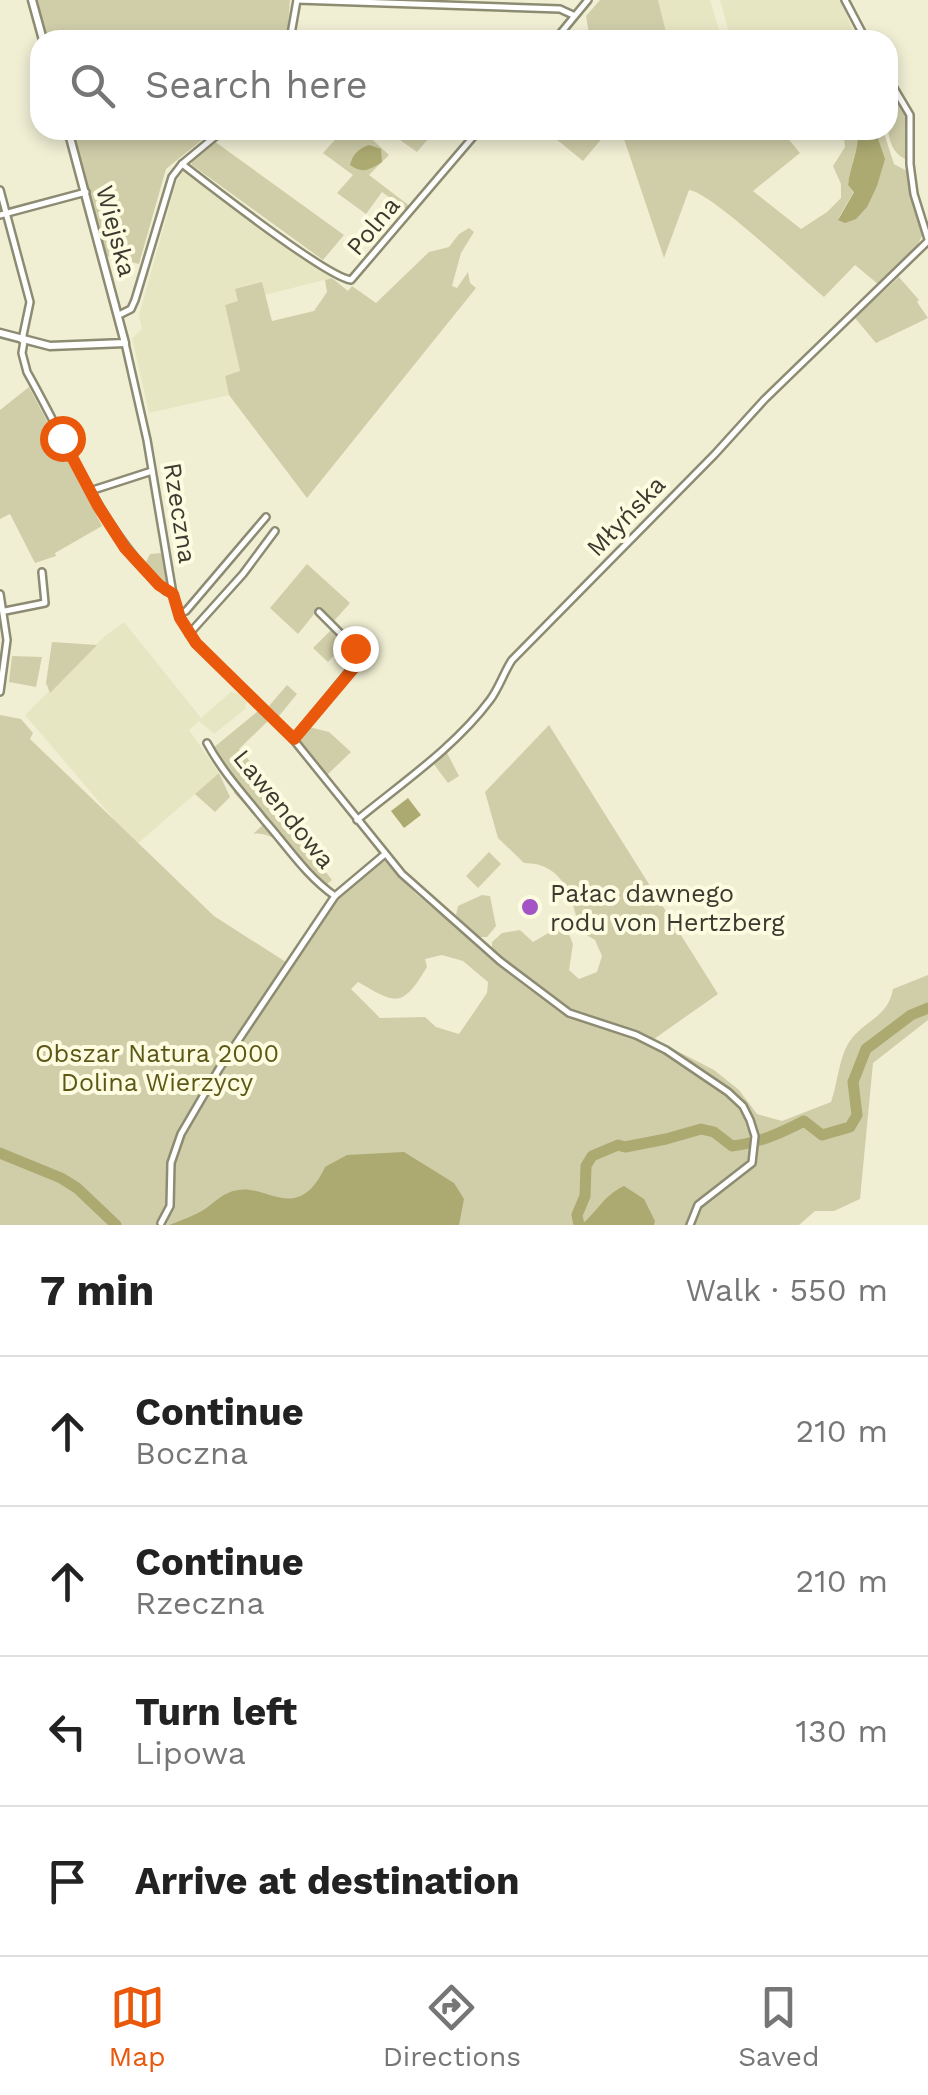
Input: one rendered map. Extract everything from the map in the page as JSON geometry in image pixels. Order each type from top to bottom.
[{"type":"street","points":[[32,0],[40,30]]},
{"type":"street","points":[[292,30],[297,0],[560,9],[573,15]]},
{"type":"street","points":[[562,30],[588,0]]},
{"type":"street","points":[[846,0],[861,30]]},
{"type":"street","name":"Młyńska","points":[[358,820],[469,723],[491,699],[512,660],[764,400],[928,240],[914,194],[910,115],[898,95]]},
{"type":"street","name":"Wiejska","points":[[71,140],[125,343]]},
{"type":"street","points":[[118,316],[131,309],[135,300],[168,187],[182,164],[211,140]]},
{"type":"street","name":"Polna","points":[[182,164],[315,260],[343,279],[351,280],[471,140]]},
{"type":"street","points":[[0,190],[3,214],[30,302],[22,353],[27,372],[90,492],[125,548],[159,585],[173,594]]},
{"type":"street","points":[[3,214],[86,192]]},
{"type":"street","points":[[0,333],[23,341],[72,347],[125,343]]},
{"type":"street","name":"Rzeczna","points":[[125,343],[173,594],[190,634],[210,660],[294,739],[385,854],[448,916],[569,1013],[636,1035],[708,1076],[744,1106],[755,1136],[752,1164],[698,1205],[690,1225]]},
{"type":"street","points":[[90,492],[152,471]]},
{"type":"street","points":[[179,613],[186,610],[266,517]]},
{"type":"street","points":[[190,634],[275,532]]},
{"type":"street","points":[[5,611],[45,603],[42,572]]},
{"type":"street","points":[[0,594],[5,611],[7,655],[0,692]]},
{"type":"street","points":[[294,739],[360,658],[320,612]]},
{"type":"street","name":"Lawendowa","points":[[207,742],[231,780],[292,856],[335,896]]},
{"type":"street","points":[[161,1223],[170,1206],[171,1164],[181,1134],[218,1068],[335,896],[385,854]]},
{"type":"shaded area","points":[[658,0],[710,0],[719,30],[666,30]]},
{"type":"shaded area","points":[[720,0],[841,0],[852,30],[728,30]]},
{"type":"shaded area","points":[[857,140],[878,140],[885,159],[867,207],[856,219],[845,223],[838,220],[854,192],[848,185]]},
{"type":"shaded area","points":[[369,145],[381,149],[382,162],[366,170],[350,165],[356,152]]},
{"type":"shaded area","points":[[183,171],[332,278],[225,305],[240,372],[225,376],[229,395],[149,413],[132,338],[142,329],[139,315],[176,183]]},
{"type":"shaded area","points":[[124,622],[201,718],[231,692],[247,701],[245,709],[214,734],[199,721],[189,730],[219,773],[136,845],[25,715]]},
{"type":"shaded area","points":[[408,798],[421,815],[404,828],[391,811]]},
{"type":"shaded area","points":[[404,1152],[454,1183],[464,1199],[459,1225],[169,1225],[233,1191],[249,1190],[282,1198],[304,1194],[325,1167],[347,1155]]},
{"type":"shaded area","points":[[624,1186],[644,1199],[654,1225],[581,1225],[611,1194]]},
{"type":"green space","points":[[37,0],[290,0],[288,30],[45,30]]},
{"type":"green space","points":[[600,0],[658,0],[666,30],[588,30],[586,16]]},
{"type":"green space","points":[[898,102],[909,129],[905,159],[890,140],[898,140]]},
{"type":"green space","points":[[76,140],[202,140],[166,169],[139,264],[107,256]]},
{"type":"green space","points":[[335,140],[373,140],[389,155],[369,175],[411,207],[407,210],[382,192],[366,214],[337,193],[353,175],[323,153]]},
{"type":"green space","points":[[400,140],[427,140],[417,152]]},
{"type":"green space","points":[[557,140],[601,140],[583,161]]},
{"type":"green space","points":[[624,140],[789,140],[800,153],[753,191],[801,229],[841,198],[841,184],[833,166],[845,147],[844,140],[858,140],[848,185],[854,191],[838,219],[877,182],[882,161],[878,140],[886,140],[894,164],[907,171],[923,234],[917,246],[878,284],[855,265],[824,297],[735,220],[689,190],[664,258]]},
{"type":"green space","points":[[214,141],[344,235],[323,260],[192,165],[191,161]]},
{"type":"green space","points":[[469,228],[474,232],[461,253],[452,286],[457,288],[468,272],[470,283],[476,288],[307,498],[229,395],[225,376],[240,371],[225,305],[238,301],[235,289],[262,282],[272,321],[314,311],[327,292],[325,280],[332,278],[348,291],[352,286],[376,303],[429,252],[449,247]]},
{"type":"green space","points":[[899,277],[919,300],[928,318],[876,343],[855,318]]},
{"type":"green space","points":[[29,387],[102,526],[55,553],[56,556],[35,563],[10,514],[0,519],[0,410]]},
{"type":"green space","points":[[161,553],[167,585],[163,586],[145,564],[150,554]]},
{"type":"green space","points":[[307,564],[350,603],[333,622],[318,609],[298,634],[270,608]]},
{"type":"green space","points":[[331,630],[345,643],[328,662],[313,648]]},
{"type":"green space","points":[[52,642],[97,645],[50,693],[46,683]]},
{"type":"green space","points":[[12,656],[42,657],[36,687],[9,682]]},
{"type":"green space","points":[[287,685],[297,694],[279,716],[269,706]]},
{"type":"green space","points":[[258,711],[269,720],[239,749],[288,804],[279,813],[332,880],[327,884],[321,883],[281,843],[253,834],[264,824],[234,793],[232,779],[213,748]]},
{"type":"green space","name":"Obszar Natura 2000 Dolina Wierzycy","points":[[0,715],[21,719],[33,733],[30,739],[214,916],[289,964],[335,899],[385,861],[416,894],[498,962],[502,957],[492,949],[492,942],[502,933],[520,930],[533,942],[557,928],[568,932],[573,944],[569,970],[579,979],[597,972],[602,956],[595,940],[580,931],[570,895],[558,876],[549,869],[524,863],[498,838],[485,792],[549,725],[718,994],[654,1039],[714,1070],[739,1090],[757,1114],[782,1121],[831,1102],[841,1060],[852,1038],[882,1011],[893,989],[928,975],[928,1020],[873,1063],[860,1199],[834,1211],[815,1211],[799,1225],[0,1225]],"holes":[[[442,955],[463,961],[488,982],[487,993],[459,1034],[436,1027],[425,1017],[380,1018],[351,989],[358,982],[397,999],[418,981],[427,967],[425,959]]]},
{"type":"green space","points":[[309,727],[329,732],[351,752],[327,775],[300,740]]},
{"type":"green space","points":[[446,751],[459,776],[448,783],[433,763]]},
{"type":"green space","points":[[219,773],[230,797],[215,812],[195,794]]},
{"type":"green space","points":[[489,852],[501,864],[478,888],[466,876]]},
{"type":"green space","points":[[482,895],[490,896],[496,926],[487,937],[479,937],[456,915],[458,906]]},
{"type":"waterway","points":[[579,1225],[577,1215],[585,1196],[586,1166],[592,1156],[618,1145],[625,1147],[701,1129],[714,1132],[732,1146],[770,1137],[804,1121],[822,1135],[850,1127],[857,1115],[853,1082],[866,1049],[911,1015],[928,1008]]},
{"type":"waterway","points":[[0,1153],[61,1178],[116,1225]]},
{"type":"place","name":"Pałac dawnego rodu von Hertzberg","points":[[530,907]]},
{"type":"route","points":[[62,438],[125,548],[159,585],[173,594],[180,618],[196,643],[294,739],[358,663],[360,654],[355,648]]}]
